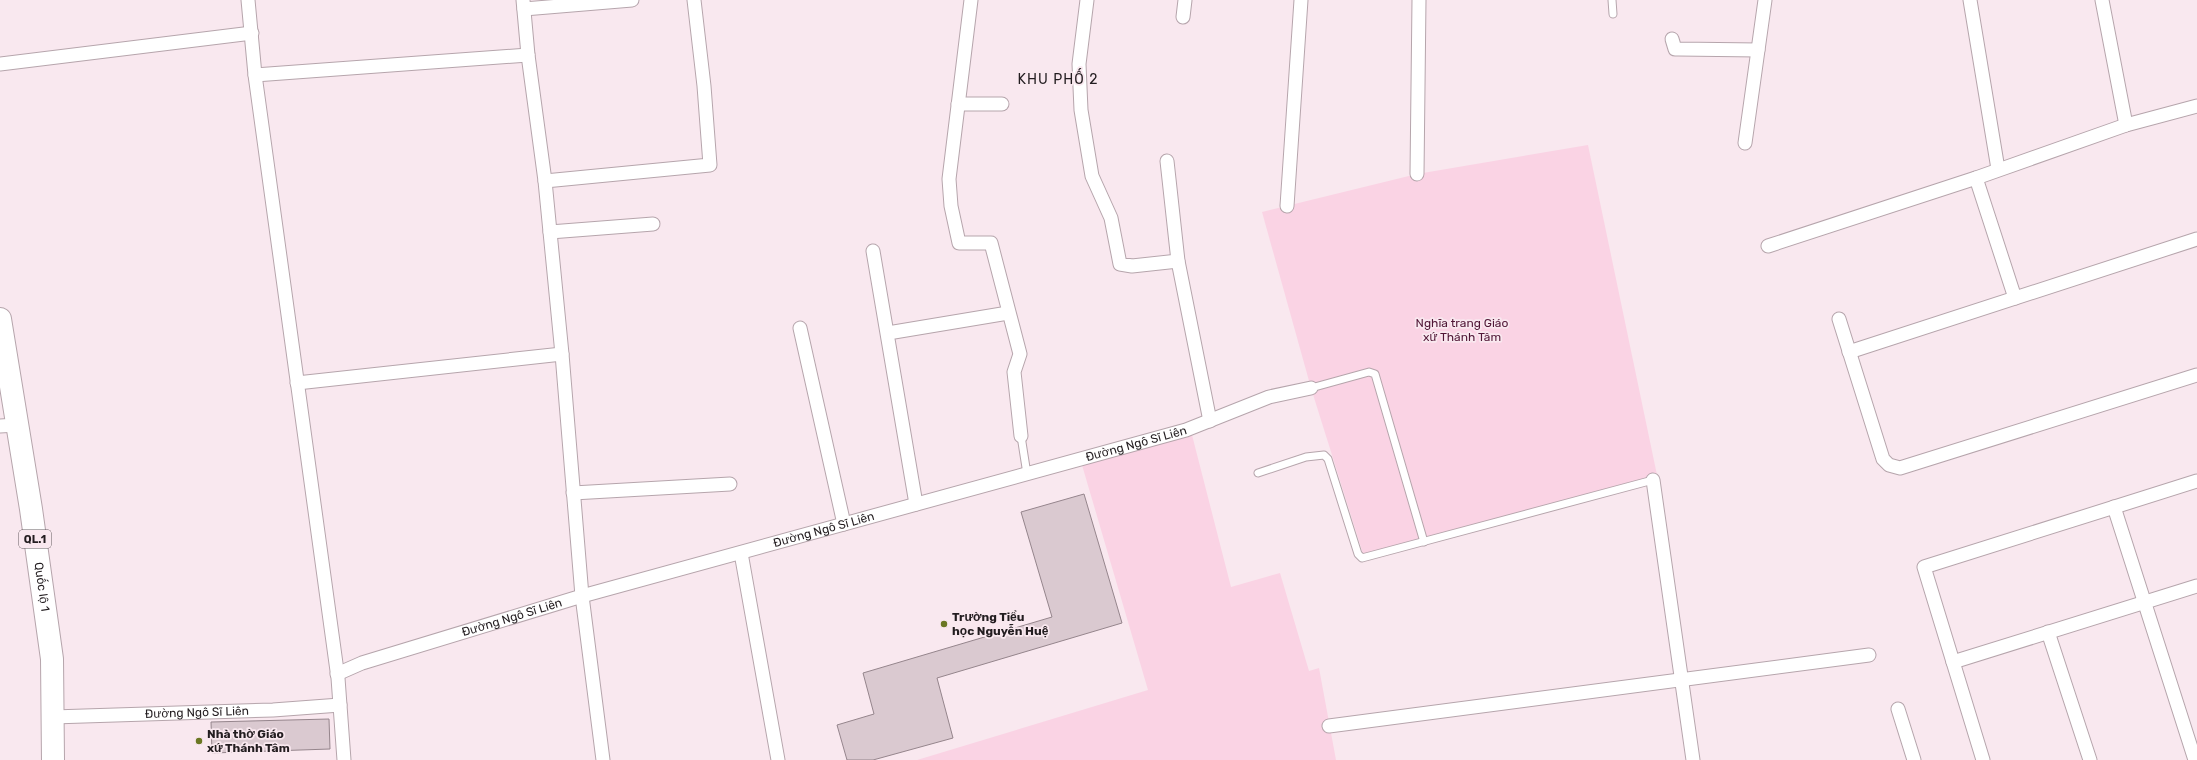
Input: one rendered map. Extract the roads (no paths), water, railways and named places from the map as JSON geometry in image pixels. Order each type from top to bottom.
[{"type":"highway","name":"Quốc lộ 1","points":[[0,319],[9,426],[52,659],[53,760]]},
{"type":"street","points":[[248,0],[255,75],[337,674],[344,760]]},
{"type":"street","points":[[603,760],[582,596],[562,354],[545,181],[528,55],[523,4],[632,0]]},
{"type":"street","points":[[545,181],[710,164],[704,86],[694,0]]},
{"type":"street","points":[[971,0],[949,179],[951,206],[959,243],[991,243],[1008,314],[1020,354],[1014,372],[1022,436]]},
{"type":"street","points":[[1087,0],[1079,64],[1081,110],[1092,176],[1111,218],[1120,264],[1132,266],[1178,261]]},
{"type":"street","points":[[1183,17],[1185,0]]},
{"type":"street","points":[[1287,206],[1301,0]]},
{"type":"street","points":[[1417,174],[1419,0]]},
{"type":"street","points":[[1744,143],[1765,0]]},
{"type":"street","points":[[1970,0],[1998,169]]},
{"type":"street","points":[[2102,0],[2126,125]]},
{"type":"street","points":[[0,64],[252,33]]},
{"type":"street","points":[[1672,39],[1675,49],[1758,50]]},
{"type":"street","points":[[255,75],[528,55]]},
{"type":"street","points":[[958,104],[1002,104]]},
{"type":"street","points":[[1768,246],[1976,178],[2126,125],[2197,106]]},
{"type":"street","points":[[1167,161],[1178,261],[1210,421]]},
{"type":"street","points":[[1976,178],[2015,298]]},
{"type":"street","points":[[550,232],[653,224]]},
{"type":"street","points":[[1849,352],[2197,239]]},
{"type":"street","points":[[873,251],[916,504]]},
{"type":"street","points":[[888,333],[1008,314]]},
{"type":"street","points":[[1839,318],[1883,459],[1889,465],[1900,468],[2197,375]]},
{"type":"street","points":[[800,328],[844,524]]},
{"type":"street","points":[[297,383],[562,354]]},
{"type":"street","name":"Đường Ngô Sĩ Liên","points":[[337,674],[362,663],[582,596],[1186,430],[1269,397],[1311,388]]},
{"type":"street","points":[[1653,480],[1680,680],[1693,760]]},
{"type":"street","points":[[1983,760],[1924,567],[2197,480]]},
{"type":"street","points":[[573,493],[730,484]]},
{"type":"street","points":[[2114,507],[2195,760]]},
{"type":"street","points":[[741,553],[778,760]]},
{"type":"street","points":[[1953,662],[2197,586]]},
{"type":"street","points":[[2048,632],[2090,760]]},
{"type":"street","points":[[1329,726],[1870,655]]},
{"type":"street","name":"Đường Ngô Sĩ Liên","points":[[53,717],[273,710],[340,705]]},
{"type":"street","points":[[1898,709],[1914,760]]},
{"type":"lane","points":[[1612,0],[1613,14]]},
{"type":"lane","points":[[1311,388],[1369,372],[1375,374],[1424,542]]},
{"type":"lane","points":[[1022,436],[1027,474]]},
{"type":"lane","points":[[1258,473],[1306,457],[1324,455],[1328,459],[1358,554],[1362,558],[1653,480]]},
{"type":"place","name":"Trường Tiểu học Nguyễn Huệ","points":[[944,624]]},
{"type":"place","name":"Nhà thờ Giáo xứ Thánh Tâm","points":[[199,741]]},
{"type":"district","name":"KHU PHỐ 2","points":[[1058,79]]},
{"type":"park label","name":"Nghĩa trang Giáo xứ Thánh Tâm","points":[[1462,330]]}]
